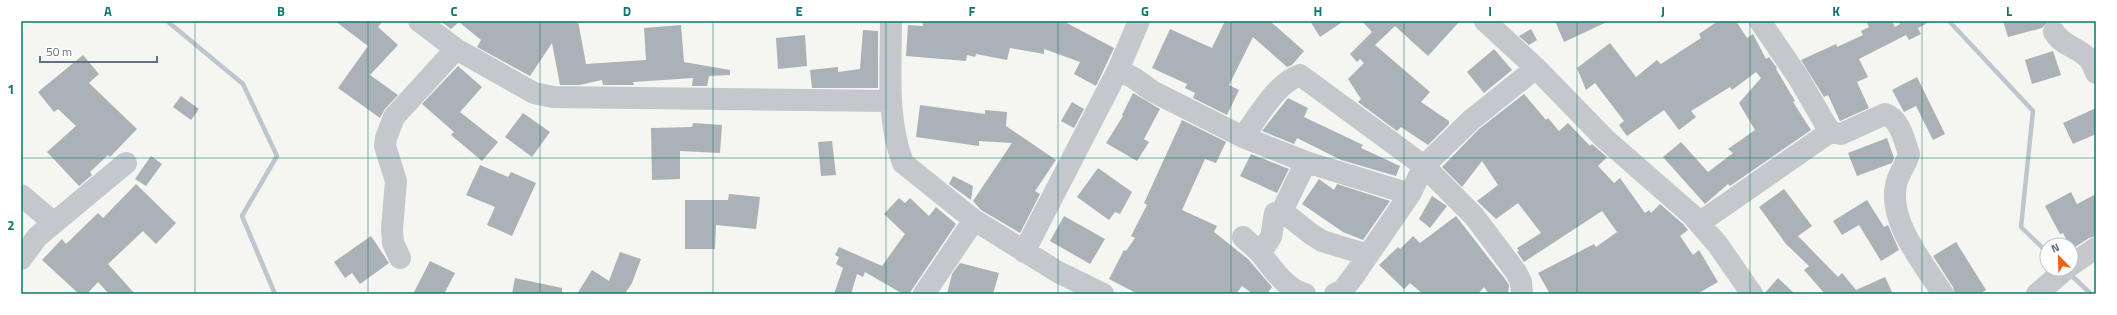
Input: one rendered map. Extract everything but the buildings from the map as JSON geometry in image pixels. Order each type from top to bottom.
[{"type":"street","points":[[419,21],[456,48],[534,93],[553,97],[891,101]]},
{"type":"street","points":[[891,21],[891,101],[899,152],[903,163],[974,220],[1024,252],[1103,294]]},
{"type":"street","points":[[1024,252],[1118,70],[1139,21]]},
{"type":"street","points":[[1485,21],[1536,68],[1604,139],[1692,215],[1718,245],[1752,294]]},
{"type":"street","points":[[1760,21],[1798,77],[1830,132]]},
{"type":"street","points":[[2054,32],[2064,44],[2085,55],[2090,60],[2096,73]]},
{"type":"street","points":[[400,258],[393,243],[392,229],[396,181],[385,146],[386,138],[394,117],[456,48]]},
{"type":"street","points":[[1335,294],[1343,290],[1353,277],[1410,194],[1424,166],[1472,120],[1536,68]]},
{"type":"street","points":[[1118,70],[1134,78],[1152,91],[1243,137],[1306,162],[1410,194]]},
{"type":"street","points":[[1243,137],[1280,88],[1290,78],[1300,75],[1424,166],[1474,216],[1516,272],[1521,282],[1522,294]]},
{"type":"street","points":[[1699,223],[1830,132],[1842,134],[1885,114],[1891,116],[1898,124],[1908,154],[1896,186],[1895,205],[1899,224],[1943,294]]},
{"type":"street","points":[[1260,253],[1271,237],[1275,213],[1282,211],[1306,162]]},
{"type":"street","points":[[21,259],[37,237],[126,163]]},
{"type":"street","points":[[21,195],[54,223]]},
{"type":"street","points":[[1282,211],[1322,241],[1368,255]]},
{"type":"street","points":[[924,294],[974,220]]},
{"type":"street","points":[[1243,237],[1260,253],[1279,278],[1297,292],[1305,294]]},
{"type":"street","points":[[2079,260],[2096,248]]},
{"type":"street","points":[[2037,294],[2057,277]]},
{"type":"waterway","points":[[167,21],[243,84],[277,156],[242,216],[275,294]]},
{"type":"waterway","points":[[1949,21],[2033,111],[2021,227],[2039,244]]},
{"type":"waterway","points":[[2073,277],[2091,294]]}]
